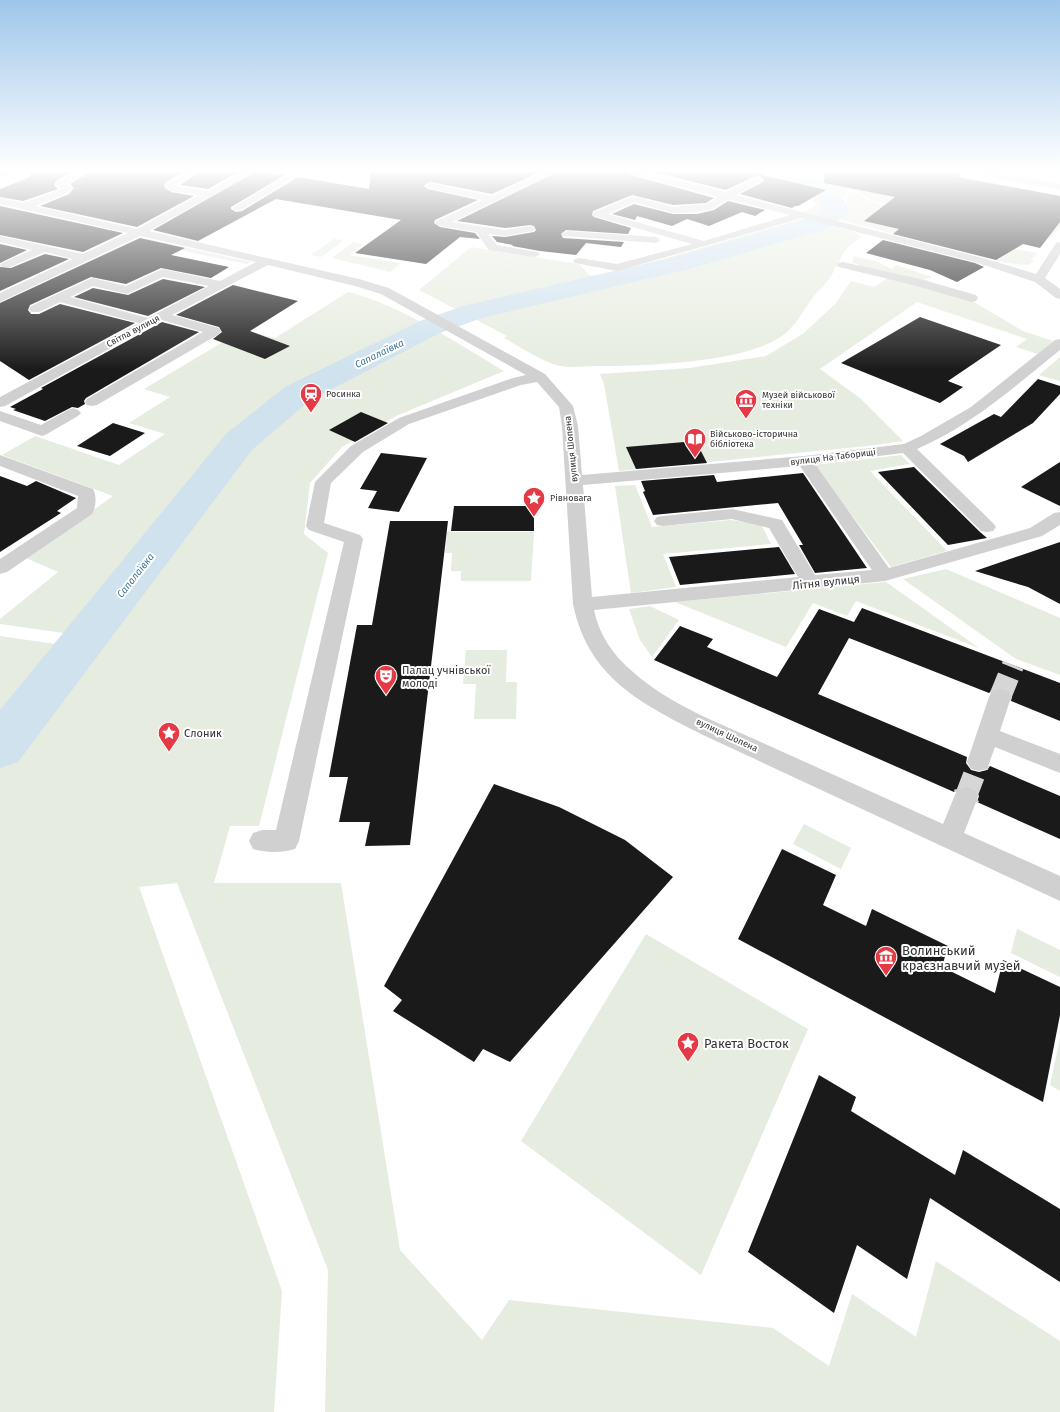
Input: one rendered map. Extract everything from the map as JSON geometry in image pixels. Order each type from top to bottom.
[{"type":"street","points":[[0,298],[127,238]]},
{"type":"street","name":"вулиця Шопена","points":[[165,238],[268,261],[359,283],[385,291],[540,377],[566,406],[570,426],[583,604],[589,630],[600,651],[617,671],[650,697],[711,729],[1060,889]]},
{"type":"street","points":[[486,238],[493,248],[534,254]]},
{"type":"street","points":[[620,238],[704,244]]},
{"type":"street","points":[[682,238],[704,244]]},
{"type":"street","points":[[579,261],[617,268],[726,238]]},
{"type":"street","points":[[892,238],[979,260],[1039,279],[1060,295]]},
{"type":"street","points":[[0,239],[84,258]]},
{"type":"street","points":[[1039,279],[1060,245]]},
{"type":"street","points":[[6,265],[43,249]]},
{"type":"street","name":"Світла вулиця","points":[[0,403],[155,319],[268,261]]},
{"type":"street","points":[[843,265],[972,298]]},
{"type":"street","points":[[35,309],[92,282],[127,290],[162,273],[222,285]]},
{"type":"street","points":[[59,298],[214,331],[92,402]]},
{"type":"street","name":"вулиця На Таборищі","points":[[574,481],[804,461],[907,448],[926,439],[976,410],[1060,343]]},
{"type":"street","points":[[262,841],[286,841],[354,539],[315,526],[323,482],[357,450],[404,421],[518,381],[540,377]]},
{"type":"street","points":[[0,416],[42,431],[73,413]]},
{"type":"street","points":[[907,448],[987,526]]},
{"type":"street","points":[[0,460],[87,493],[86,510],[0,568]]},
{"type":"street","points":[[804,461],[885,575]]},
{"type":"street","points":[[663,521],[732,514],[776,524],[811,584]]},
{"type":"street","name":"Літня вулиця","points":[[583,604],[811,584],[885,575],[1036,532],[1060,517]]},
{"type":"street","points":[[979,762],[1000,697]]},
{"type":"street","points":[[988,735],[1060,764]]},
{"type":"street","points":[[950,838],[966,797]]},
{"type":"shaded area","points":[[142,238],[251,262],[246,264],[136,241]]},
{"type":"shaded area","points":[[736,238],[859,238],[844,252],[839,261],[838,267],[835,266],[830,278],[814,296],[796,322],[782,336],[765,345],[743,352],[692,361],[639,365],[561,366],[532,354],[504,338],[507,336],[419,290],[471,247],[579,264],[590,276],[617,272]]},
{"type":"shaded area","points":[[910,238],[953,238],[967,241],[956,248],[998,259],[1008,253],[993,248],[1008,238],[1013,238],[1008,244],[1016,249],[1037,253],[1031,260],[1034,261],[1028,265],[1008,263]]},
{"type":"shaded area","points":[[334,239],[344,240],[321,257],[311,255]]},
{"type":"shaded area","points":[[353,242],[364,244],[349,255],[401,263],[390,272],[332,258]]},
{"type":"shaded area","name":"Музей військової техніки","points":[[854,256],[878,262],[892,269],[896,265],[932,277],[924,279],[962,295],[1023,331],[1053,341],[1038,354],[1016,347],[1027,339],[917,302],[820,369],[860,398],[903,441],[619,471],[604,384],[600,374],[690,368],[766,356],[804,333],[836,303],[851,281],[874,287],[888,278],[858,269],[858,264],[852,263]]},
{"type":"shaded area","points":[[348,292],[368,298],[408,315],[504,371],[396,416],[342,447],[310,483],[304,534],[328,553],[259,826],[230,826],[214,883],[341,883],[400,1250],[482,1340],[509,1300],[773,1328],[829,1366],[852,1294],[916,1337],[936,1261],[1060,1341],[1060,1412],[325,1412],[328,1270],[177,883],[139,887],[282,1291],[274,1412],[0,1412],[0,636],[62,645],[71,634],[0,624],[0,619],[58,572],[26,558],[113,496],[2,455],[35,436],[119,465],[165,434],[129,423],[170,397],[144,389],[243,330],[275,338]]},
{"type":"shaded area","points":[[1060,357],[1060,381],[1039,375]]},
{"type":"shaded area","points":[[901,455],[910,464],[870,471],[947,551],[891,567],[814,465]]},
{"type":"shaded area","points":[[635,485],[652,527],[731,520],[761,524],[771,544],[663,554],[676,587],[631,593],[615,486]]},
{"type":"shaded area","points":[[447,532],[534,532],[531,581],[461,581],[461,571],[451,571],[452,553],[445,553]]},
{"type":"shaded area","points":[[946,569],[1060,618],[1060,675],[1016,659],[903,579]]},
{"type":"shaded area","points":[[886,582],[979,648],[856,601],[847,616],[813,603],[786,647],[675,602]]},
{"type":"shaded area","points":[[650,606],[679,620],[652,657],[640,640],[629,609]]},
{"type":"shaded area","points":[[466,650],[507,650],[506,682],[517,682],[516,719],[474,719],[476,684],[463,684]]},
{"type":"shaded area","points":[[804,824],[851,848],[841,869],[793,844]]},
{"type":"shaded area","points":[[1017,929],[1060,950],[1060,977],[1011,953]]},
{"type":"shaded area","points":[[646,934],[808,1029],[701,1275],[521,1141]]},
{"type":"shaded area","points":[[1060,1038],[1060,1091],[1050,1085]]},
{"type":"building","points":[[14,238],[113,238],[83,252]]},
{"type":"building","points":[[140,238],[185,248],[171,255],[229,267],[211,278],[161,268],[126,284],[91,277],[30,305],[28,310],[31,314],[39,314],[60,304],[135,323],[29,380],[0,361],[0,303]]},
{"type":"building","points":[[185,238],[204,238],[198,241]]},
{"type":"building","points":[[376,238],[459,238],[426,264],[355,253]]},
{"type":"building","points":[[494,238],[563,238],[624,242],[621,247],[586,243],[576,255],[540,251],[497,242]]},
{"type":"building","points":[[908,238],[1048,238],[1040,248],[1023,244],[996,260]]},
{"type":"building","points":[[883,240],[975,263],[984,267],[957,282],[930,270],[866,253]]},
{"type":"building","points":[[0,244],[27,250],[0,263]]},
{"type":"building","points":[[45,254],[69,259],[0,291],[0,267],[11,268]]},
{"type":"building","points":[[163,279],[205,287],[148,316],[74,297],[93,288],[128,295]]},
{"type":"building","points":[[233,285],[298,301],[250,331],[290,346],[265,359],[213,339],[222,332],[219,327],[176,315]]},
{"type":"building","points":[[920,317],[1001,345],[948,381],[963,387],[940,403],[841,363]]},
{"type":"building","points":[[162,322],[199,332],[86,398],[84,401],[85,404],[78,408],[72,407],[45,421],[13,410],[16,409],[10,407],[43,389],[41,388]]},
{"type":"building","points":[[1038,379],[1060,386],[1060,394],[1033,423],[968,462],[964,456],[940,444],[994,414],[1001,417]]},
{"type":"building","name":"Росинка","points":[[361,412],[388,423],[355,442],[329,430]]},
{"type":"building","points":[[113,423],[145,433],[110,456],[77,446]]},
{"type":"building","points":[[696,441],[707,463],[636,469],[626,447]]},
{"type":"building","points":[[381,453],[427,458],[399,512],[368,508],[377,491],[360,489]]},
{"type":"building","points":[[1060,462],[1060,506],[1021,487]]},
{"type":"building","points":[[914,467],[987,538],[948,545],[878,472]]},
{"type":"building","points":[[803,473],[867,568],[815,573],[799,545],[803,545],[778,503],[653,515],[643,492],[645,491],[641,481],[714,475],[717,482]]},
{"type":"building","points":[[0,476],[27,486],[36,481],[76,498],[57,511],[61,513],[0,552]]},
{"type":"building","points":[[454,506],[534,506],[534,531],[451,531]]},
{"type":"building","name":"Палац учнівської молоді","points":[[390,521],[448,521],[410,845],[365,846],[370,822],[339,822],[348,777],[329,777],[357,625],[372,625]]},
{"type":"building","points":[[1060,542],[1060,604],[1028,587],[975,571]]},
{"type":"building","points":[[779,547],[795,574],[680,585],[669,557]]},
{"type":"building","points":[[862,608],[1060,683],[1060,721],[1011,701],[1012,696],[1008,690],[1000,688],[992,690],[989,693],[849,638],[818,694],[967,757],[966,763],[971,770],[979,772],[987,770],[990,766],[1060,796],[1060,839],[977,802],[979,796],[975,789],[966,786],[957,789],[954,792],[654,660],[680,626],[713,639],[707,647],[777,677],[819,609],[854,622]]},
{"type":"building","points":[[494,784],[559,807],[625,840],[673,877],[510,1062],[483,1049],[474,1062],[393,1011],[402,1000],[384,986]]},
{"type":"building","name":"Волинський краєзнавчий музей","points":[[782,849],[836,875],[823,905],[866,926],[872,909],[948,946],[942,967],[995,993],[1003,960],[1060,987],[1060,1015],[1043,1102],[738,939]]},
{"type":"building","points":[[819,1075],[856,1097],[851,1111],[955,1175],[963,1150],[1060,1209],[1060,1282],[930,1198],[907,1279],[857,1245],[834,1313],[748,1252]]},
{"type":"waterway","name":"Сапалаївка","points":[[0,747],[239,442],[297,394],[430,327],[473,312],[680,263],[768,238]]},
{"type":"tunnel","points":[[1000,697],[1013,665]]},
{"type":"tunnel","points":[[966,796],[979,762]]},
{"type":"place","name":"Росинка","points":[[311,414]]},
{"type":"place","name":"Музей військової техніки","points":[[746,420]]},
{"type":"place","name":"Військово-історична бібліотека","points":[[695,458]]},
{"type":"place","name":"Рівновага","points":[[534,518]]},
{"type":"place","name":"Палац учнівської молоді","points":[[386,696]]},
{"type":"place","name":"Слоник","points":[[169,752]]},
{"type":"place","name":"Волинський краєзнавчий музей","points":[[886,976]]},
{"type":"place","name":"Ракета Восток","points":[[688,1062]]}]
